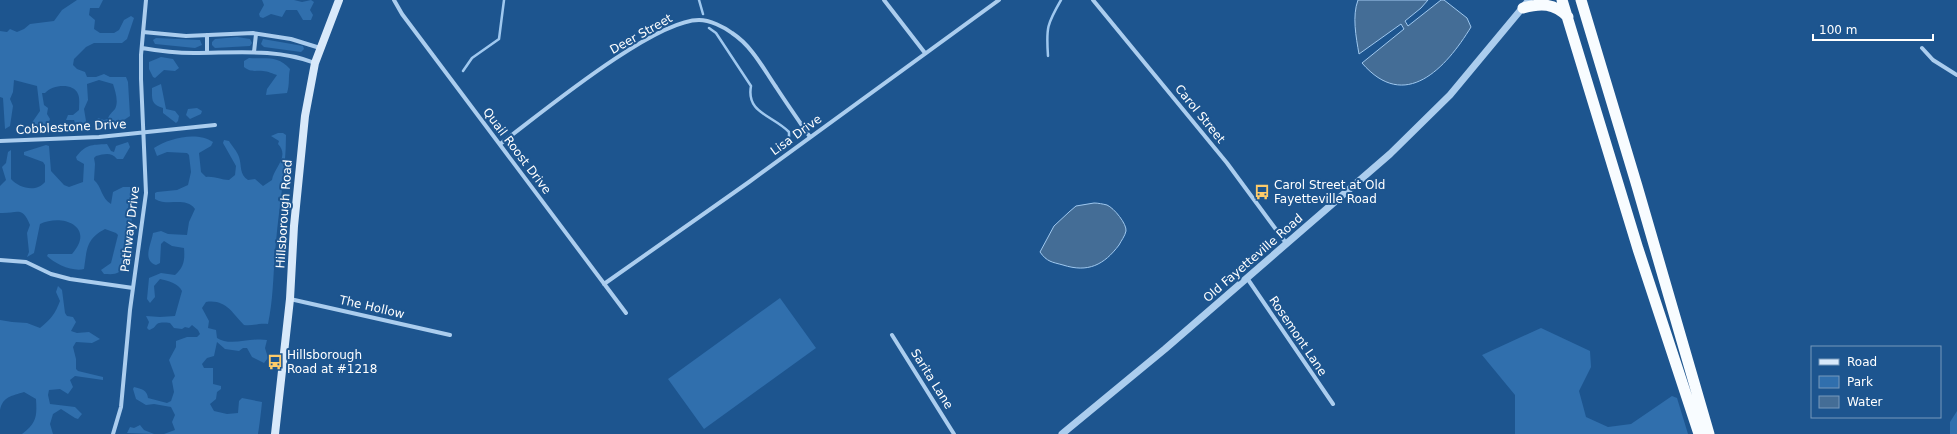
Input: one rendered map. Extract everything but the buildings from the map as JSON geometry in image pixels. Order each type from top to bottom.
[{"type":"highway","points":[[1562,0],[1638,249],[1699,434]]},
{"type":"highway","points":[[1581,0],[1709,434]]},
{"type":"highway","points":[[1526,4],[1550,5],[1568,17]]},
{"type":"main road","name":"Hillsborough Road","points":[[275,434],[290,298],[301,143],[315,63],[339,0]]},
{"type":"street","name":"Pathway Drive","points":[[113,434],[121,407],[133,288],[146,193],[141,113],[142,48],[146,0]]},
{"type":"street","name":"Quail Roost Drive","points":[[394,0],[402,14],[626,313]]},
{"type":"street","points":[[884,0],[925,53]]},
{"type":"street","name":"Lisa Drive","points":[[604,284],[999,0]]},
{"type":"street","name":"Carol Street","points":[[1093,0],[1227,163],[1286,243]]},
{"type":"street","name":"Old Fayetteville Road","points":[[1062,434],[1247,278],[1390,154],[1434,112],[1461,83],[1482,55],[1526,4]]},
{"type":"street","name":"Deer Street","points":[[500,144],[578,85],[633,48],[684,22],[700,20],[712,23],[732,33],[751,50],[810,137]]},
{"type":"street","points":[[143,32],[174,36],[256,34],[291,39],[320,48]]},
{"type":"street","points":[[254,52],[256,34]]},
{"type":"street","points":[[207,35],[207,53]]},
{"type":"street","points":[[142,48],[168,52],[254,52],[286,54],[315,63]]},
{"type":"street","points":[[1922,48],[1933,60],[1957,75]]},
{"type":"street","name":"Cobblestone Drive","points":[[0,141],[62,139],[143,133],[216,125]]},
{"type":"street","points":[[0,260],[26,262],[51,274],[70,279],[133,288]]},
{"type":"street","name":"Rosemont Lane","points":[[1247,278],[1333,404]]},
{"type":"street","name":"The Hollow","points":[[290,298],[450,335]]},
{"type":"street","name":"Sarita Lane","points":[[892,335],[954,434]]},
{"type":"green space","points":[[77,0],[103,0],[99,8],[90,8],[89,15],[95,20],[94,29],[100,33],[114,33],[119,30],[124,20],[131,16],[134,18],[127,39],[122,43],[94,43],[86,47],[74,59],[73,65],[77,69],[85,72],[87,77],[96,77],[104,74],[110,77],[126,77],[128,82],[130,116],[115,126],[95,126],[98,118],[104,120],[108,119],[117,103],[113,84],[99,80],[87,84],[88,100],[84,109],[87,127],[76,126],[74,120],[66,120],[68,115],[73,115],[79,110],[78,94],[76,90],[68,86],[58,86],[45,93],[42,93],[44,105],[48,108],[47,114],[50,119],[47,127],[33,126],[31,124],[40,111],[37,86],[14,80],[13,92],[10,99],[13,106],[10,126],[5,129],[3,98],[0,97],[0,31],[7,32],[10,29],[17,32],[30,24],[54,21],[62,10]]},
{"type":"green space","points":[[262,0],[294,0],[302,2],[311,0],[314,2],[310,10],[313,15],[311,20],[303,20],[297,10],[286,10],[282,17],[271,14],[263,18],[260,17],[259,14],[264,5]]},
{"type":"green space","points":[[237,37],[250,39],[252,43],[250,46],[215,48],[212,45],[212,42],[215,39]]},
{"type":"green space","points":[[156,38],[200,40],[202,45],[195,48],[155,44],[153,40]]},
{"type":"green space","points":[[263,39],[303,46],[304,49],[301,52],[264,47],[261,44]]},
{"type":"green space","points":[[161,57],[173,59],[179,68],[175,71],[164,70],[155,78],[149,69],[149,62]]},
{"type":"green space","points":[[249,58],[272,59],[286,65],[290,69],[287,93],[266,95],[267,89],[277,75],[267,71],[251,71],[247,69],[244,67],[244,61]]},
{"type":"green space","points":[[161,84],[166,109],[175,111],[179,116],[176,123],[163,113],[163,108],[156,105],[153,101],[152,88]]},
{"type":"green space","points":[[197,108],[202,111],[201,114],[190,119],[186,115],[188,109]]},
{"type":"green space","points":[[278,133],[283,133],[286,135],[286,148],[268,324],[244,325],[228,308],[219,303],[206,302],[202,308],[209,321],[208,328],[216,330],[217,338],[222,341],[235,342],[261,339],[267,340],[265,348],[268,358],[264,363],[252,357],[247,348],[243,348],[239,351],[225,349],[217,342],[214,356],[207,358],[202,364],[204,368],[213,368],[213,384],[221,386],[221,389],[217,392],[216,399],[210,404],[214,411],[227,414],[238,413],[239,401],[242,398],[262,402],[258,434],[164,434],[175,430],[172,422],[175,415],[171,407],[154,404],[146,405],[136,399],[133,389],[134,387],[144,390],[147,393],[148,398],[167,403],[171,401],[174,392],[172,381],[175,376],[169,360],[176,347],[176,341],[187,337],[197,337],[200,334],[192,325],[189,328],[185,327],[182,329],[174,328],[170,323],[160,323],[152,329],[149,330],[147,328],[149,322],[146,316],[175,316],[182,291],[175,284],[160,279],[154,286],[155,297],[150,303],[147,299],[149,278],[161,273],[175,275],[182,266],[184,256],[184,248],[172,246],[164,241],[161,244],[160,263],[156,265],[152,263],[149,260],[148,252],[153,233],[161,231],[168,234],[187,235],[189,222],[195,209],[186,203],[165,202],[155,199],[155,193],[157,192],[177,190],[188,185],[191,172],[189,155],[187,153],[167,152],[157,156],[154,148],[167,141],[183,137],[191,136],[206,139],[213,142],[211,146],[199,153],[201,172],[206,177],[229,180],[235,175],[236,166],[223,143],[224,140],[229,141],[238,155],[241,170],[245,178],[248,180],[255,179],[263,186],[272,180],[282,158],[281,149],[278,144],[279,141],[271,136]]},
{"type":"green space","points":[[128,142],[130,147],[123,159],[117,159],[108,154],[96,156],[94,158],[94,180],[108,202],[111,204],[113,192],[123,187],[130,187],[132,205],[131,231],[126,256],[123,266],[119,272],[114,274],[104,274],[101,270],[111,263],[118,235],[105,229],[94,237],[88,245],[84,269],[80,270],[64,267],[47,256],[48,254],[72,254],[78,245],[80,236],[74,225],[58,220],[40,224],[34,253],[27,257],[29,252],[27,233],[30,225],[27,219],[24,215],[18,212],[0,213],[0,186],[6,180],[2,167],[6,163],[8,152],[11,150],[11,179],[18,185],[32,188],[45,182],[45,165],[43,162],[24,155],[24,152],[46,145],[49,146],[51,171],[64,185],[69,187],[83,182],[84,164],[77,160],[76,157],[86,147],[107,144],[111,151],[114,152],[116,146]]},
{"type":"green space","points":[[58,286],[62,290],[65,313],[67,316],[73,317],[76,322],[71,331],[77,333],[89,332],[100,339],[92,343],[76,342],[73,347],[76,359],[76,369],[78,371],[103,377],[103,380],[75,376],[70,380],[73,387],[68,394],[60,389],[49,390],[48,395],[50,404],[75,407],[82,414],[78,419],[61,409],[53,414],[50,424],[53,434],[22,434],[31,426],[35,419],[36,399],[24,392],[6,399],[1,405],[0,410],[0,320],[27,323],[40,328],[52,316],[58,306],[60,301],[56,292]]},
{"type":"green space","points":[[780,298],[816,348],[704,429],[668,379]]},
{"type":"green space","points":[[1541,328],[1590,351],[1591,367],[1579,391],[1586,417],[1608,427],[1631,424],[1672,396],[1677,398],[1688,434],[1515,434],[1515,395],[1482,355]]},
{"type":"green space","points":[[1957,411],[1957,434],[1950,434],[1950,422]]},
{"type":"green space","points":[[140,425],[144,430],[154,434],[127,433],[130,427],[134,428]]},
{"type":"water","points":[[1358,0],[1428,0],[1405,21],[1408,26],[1441,0],[1444,0],[1467,18],[1471,27],[1461,42],[1437,70],[1423,79],[1409,84],[1394,84],[1378,77],[1362,63],[1404,29],[1401,24],[1359,54],[1355,20]]},
{"type":"water","points":[[1094,203],[1107,205],[1120,216],[1126,231],[1119,245],[1107,258],[1095,266],[1080,268],[1072,267],[1047,260],[1040,252],[1054,226],[1076,206]]},
{"type":"waterway","points":[[463,71],[472,58],[499,39],[504,0]]},
{"type":"waterway","points":[[699,0],[703,14]]},
{"type":"waterway","points":[[1048,56],[1048,26],[1061,0]]},
{"type":"waterway","points":[[709,28],[716,33],[751,86],[750,95],[756,108],[789,132],[789,140]]},
{"type":"place","name":"Carol Street at Old Fayetteville Road","points":[[1262,192]]},
{"type":"place","name":"Hillsborough Road at #1218","points":[[275,362]]}]
